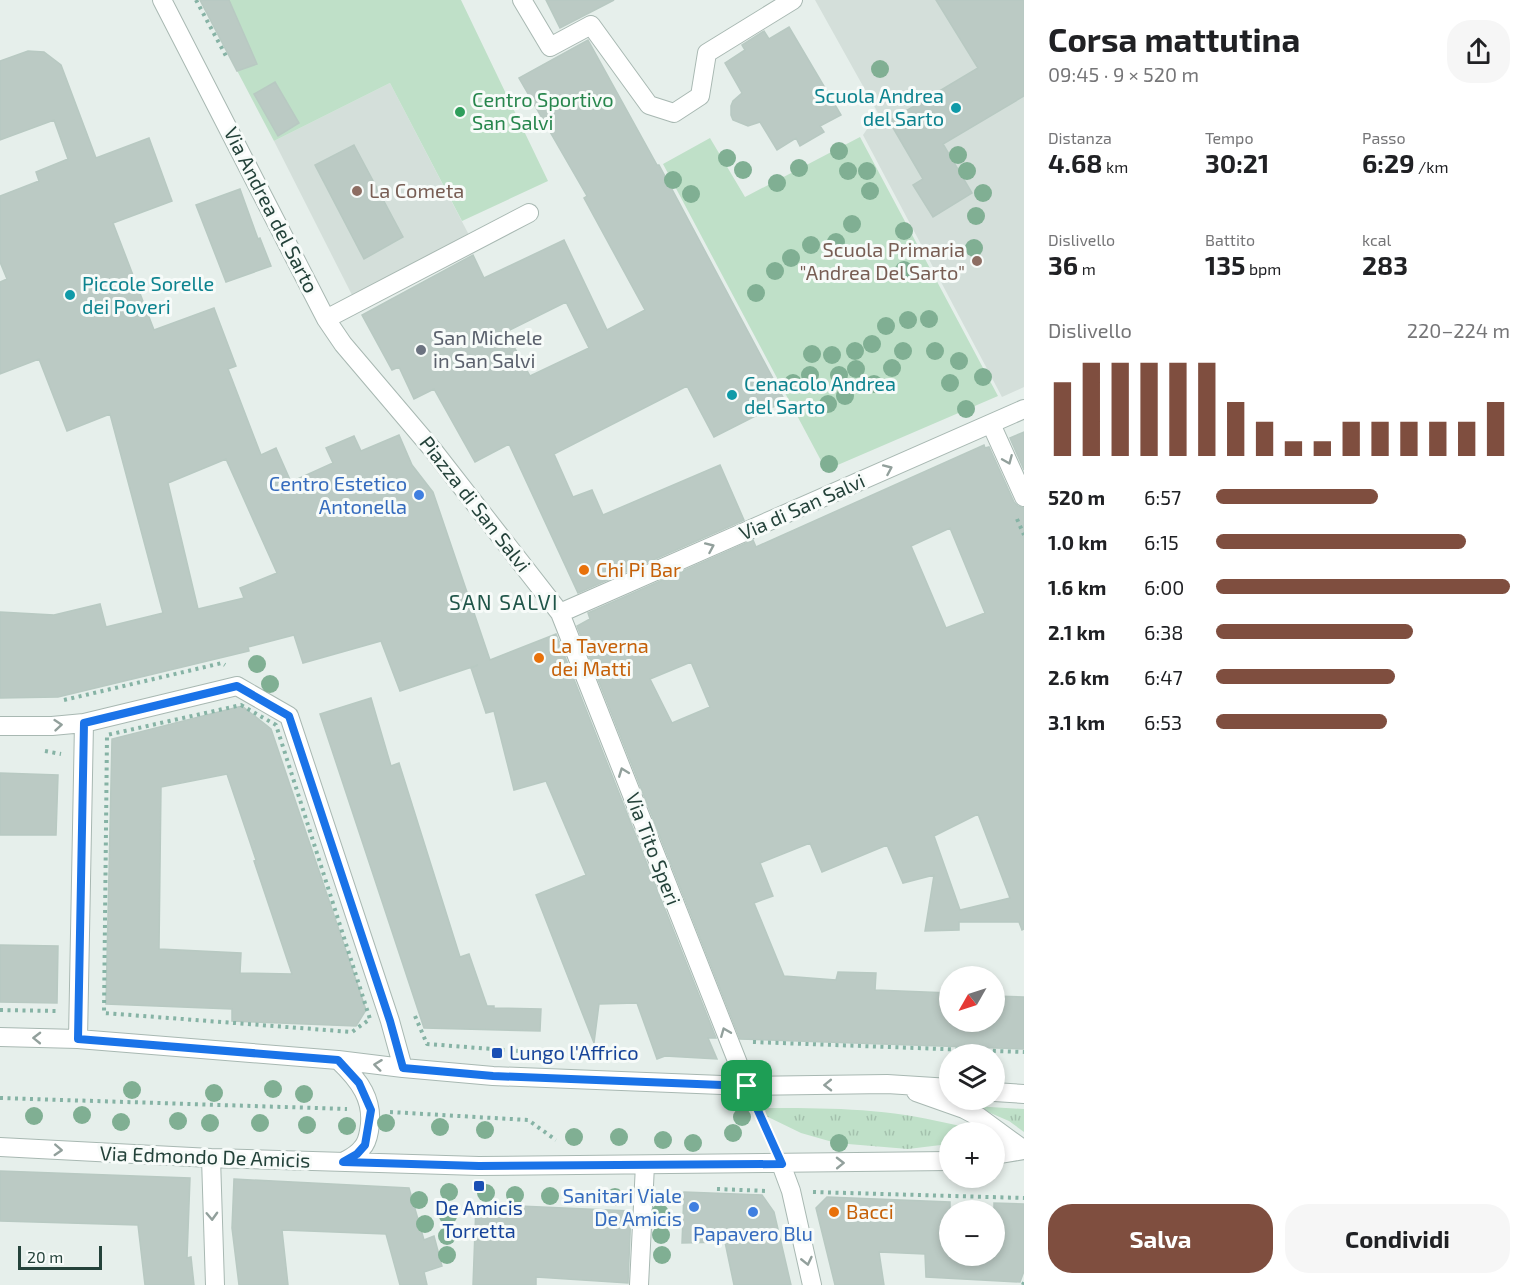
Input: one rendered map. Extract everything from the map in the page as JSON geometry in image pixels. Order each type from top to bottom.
[{"type":"street","name":"Via Andrea del Sarto","points":[[162,0],[326,319],[343,344],[398,408]]},
{"type":"street","points":[[522,0],[550,47],[591,26],[649,105],[674,113],[700,96],[707,53],[793,0]]},
{"type":"street","points":[[326,319],[529,213]]},
{"type":"street","name":"Piazza di San Salvi","points":[[398,408],[560,613]]},
{"type":"street","name":"Via di San Salvi","points":[[560,613],[1024,409]]},
{"type":"street","points":[[991,423],[1024,497]]},
{"type":"street","name":"Via Tito Speri","points":[[560,613],[747,1086]]},
{"type":"street","points":[[0,726],[52,726],[84,723],[237,686],[289,716],[390,1021],[403,1068]]},
{"type":"street","points":[[78,1039],[84,723]]},
{"type":"street","points":[[0,1037],[78,1039],[338,1060],[493,1076],[747,1086],[887,1083],[939,1087]]},
{"type":"street","points":[[338,1060],[359,1083],[371,1110],[365,1145],[357,1154],[343,1162]]},
{"type":"street","points":[[887,1083],[964,1109],[979,1117],[1024,1150]]},
{"type":"street","points":[[1005,1093],[1024,1094]]},
{"type":"street","name":"Via Edmondo De Amicis","points":[[0,1147],[211,1158],[479,1166],[939,1161]]},
{"type":"street","points":[[1005,1153],[1024,1150]]},
{"type":"street","points":[[211,1158],[215,1285]]},
{"type":"street","points":[[782,1164],[791,1191],[812,1285]]},
{"type":"street","points":[[639,1285],[645,1165]]},
{"type":"path","points":[[196,0],[226,56]]},
{"type":"path","points":[[59,701],[222,663],[231,668]]},
{"type":"path","points":[[104,1013],[352,1032],[370,1019],[276,725],[241,705],[107,735],[107,742]]},
{"type":"path","points":[[0,1010],[62,1011]]},
{"type":"path","points":[[414,1013],[428,1044]]},
{"type":"path","points":[[747,1042],[1024,1052]]},
{"type":"path","points":[[747,1086],[782,1164]]},
{"type":"path","points":[[705,1189],[763,1191]]},
{"type":"path","points":[[826,1192],[1024,1198]]},
{"type":"shaded area","name":"Scuola Primaria \"Andrea Del Sarto\"","points":[[815,0],[1024,0],[1024,387],[1002,397],[863,135],[878,113]]},
{"type":"shaded area","points":[[390,83],[469,235],[352,295],[274,141]]},
{"type":"green space","name":"Centro Sportivo San Salvi","points":[[200,0],[461,0],[548,181],[462,221],[390,83],[274,141]]},
{"type":"green space","points":[[860,137],[998,396],[826,470],[663,164],[710,138],[745,197]]},
{"type":"green space","points":[[765,1108],[895,1113],[941,1122],[939,1122],[939,1145],[908,1149],[836,1143],[801,1133],[766,1116]]},
{"type":"green space","points":[[1024,1109],[1024,1132],[1009,1121],[983,1110]]},
{"type":"building","points":[[200,0],[229,0],[257,64],[237,71]]},
{"type":"building","points":[[546,0],[614,0],[560,28]]},
{"type":"building","name":"Scuola Andrea del Sarto","points":[[936,0],[1024,0],[1024,96],[943,144],[972,193],[933,217],[913,185],[923,179],[889,121],[978,68]]},
{"type":"building","points":[[789,27],[841,115],[820,126],[824,132],[800,146],[796,138],[777,150],[760,122],[748,126],[733,120],[731,106],[742,93],[725,63],[745,50],[742,45],[764,31],[769,39]]},
{"type":"building","points":[[588,40],[659,165],[785,401],[714,437],[687,386],[554,454],[573,497],[592,490],[603,515],[720,465],[744,520],[578,593],[509,444],[475,462],[434,389],[414,399],[399,367],[392,370],[362,315],[473,255],[484,278],[564,240],[607,330],[645,310],[584,198],[587,196],[519,78]],"holes":[[[566,302],[589,348],[530,376],[506,332]]]},
{"type":"building","points":[[28,51],[44,52],[61,65],[96,158],[149,138],[172,201],[113,223],[154,330],[214,308],[236,366],[228,369],[261,455],[276,448],[291,482],[333,463],[326,448],[354,436],[361,451],[399,435],[412,465],[433,492],[490,660],[556,634],[716,1038],[708,1038],[717,1059],[665,1056],[657,1059],[637,1003],[599,1004],[594,1043],[536,895],[586,875],[546,781],[514,790],[494,711],[486,713],[471,668],[478,665],[400,691],[381,641],[303,663],[294,635],[248,647],[249,651],[58,697],[0,698],[0,612],[54,615],[100,604],[106,627],[163,613],[110,414],[67,431],[39,359],[0,374],[0,282],[7,279],[0,262],[0,196],[39,181],[36,172],[68,159],[54,120],[0,140],[0,61]],"holes":[[[226,459],[277,573],[240,588],[244,598],[198,609],[168,483]]]},
{"type":"building","points":[[275,82],[299,123],[278,136],[254,94]]},
{"type":"building","points":[[354,145],[403,237],[364,259],[315,165]]},
{"type":"building","points":[[240,189],[258,239],[260,238],[271,266],[226,282],[196,205]]},
{"type":"building","points":[[1024,432],[1024,470],[1010,438]]},
{"type":"building","points":[[984,445],[985,448],[989,447],[1014,502],[1024,508],[1024,929],[1022,930],[1019,922],[959,922],[959,930],[925,931],[934,875],[903,883],[887,845],[822,872],[810,843],[760,863],[773,896],[754,903],[784,976],[836,980],[838,972],[876,973],[875,990],[939,993],[939,1032],[1005,1032],[1005,996],[1024,997],[1024,1049],[1005,1048],[1005,1044],[939,1044],[939,1046],[740,1039],[577,626],[590,619],[588,613],[753,540],[756,547]],"holes":[[[950,528],[985,613],[946,628],[911,546]],[[691,662],[710,707],[672,723],[650,679]],[[978,814],[1010,898],[960,910],[934,836]]]},
{"type":"building","points":[[371,698],[391,766],[399,763],[460,957],[469,954],[487,1006],[541,1009],[540,1031],[424,1028],[320,714]]},
{"type":"building","points":[[242,706],[271,729],[366,1010],[356,1026],[232,1021],[232,1009],[106,1004],[112,739]],"holes":[[[227,774],[256,860],[254,861],[292,974],[240,973],[241,953],[159,949],[161,787]]]},
{"type":"building","points":[[0,773],[58,775],[56,835],[0,835]]},
{"type":"building","points":[[0,945],[58,946],[57,1003],[0,1002]]},
{"type":"building","points":[[0,1171],[190,1178],[187,1258],[191,1257],[194,1285],[145,1285],[138,1225],[0,1221]]},
{"type":"building","points":[[234,1179],[409,1188],[424,1240],[434,1236],[442,1266],[424,1272],[427,1285],[400,1285],[386,1234],[282,1230],[288,1285],[239,1285],[232,1228]]},
{"type":"building","points":[[684,1192],[762,1195],[774,1212],[791,1285],[734,1285],[725,1242],[682,1243]]},
{"type":"building","points":[[827,1197],[939,1202],[939,1266],[1005,1266],[1005,1203],[1024,1204],[1024,1271],[1020,1282],[926,1277],[925,1254],[879,1252],[884,1285],[835,1285],[816,1208]]},
{"type":"building","points":[[476,1204],[631,1211],[628,1283],[536,1277],[536,1285],[473,1285]]},
{"type":"place","name":"Scuola Andrea del Sarto","points":[[956,108]]},
{"type":"place","name":"Centro Sportivo San Salvi","points":[[460,112]]},
{"type":"place","name":"La Cometa","points":[[357,191]]},
{"type":"place","name":"Scuola Primaria \"Andrea Del Sarto\"","points":[[977,261]]},
{"type":"place","name":"Piccole Sorelle dei Poveri","points":[[70,295]]},
{"type":"place","name":"San Michele in San Salvi","points":[[421,350]]},
{"type":"place","name":"Cenacolo Andrea del Sarto","points":[[732,395]]},
{"type":"place","name":"Centro Estetico Antonella","points":[[419,495]]},
{"type":"place","name":"Chi Pi Bar","points":[[584,570]]},
{"type":"place","name":"La Taverna dei Matti","points":[[539,658]]},
{"type":"place","name":"Lungo l'Affrico","points":[[497,1053]]},
{"type":"place","name":"De Amicis Torretta","points":[[479,1186]]},
{"type":"place","name":"Sanitari Viale De Amicis","points":[[694,1207]]},
{"type":"place","name":"Papavero Blu","points":[[753,1212]]},
{"type":"place","name":"Bacci","points":[[834,1212]]},
{"type":"district","name":"SAN SALVI","points":[[504,603]]},
{"type":"route","points":[[237,686],[289,716],[390,1021],[403,1068],[493,1076],[747,1086],[782,1164],[479,1166],[343,1162],[357,1154],[365,1145],[371,1110],[369,1101],[356,1078],[338,1060],[78,1039],[84,723],[237,686]]}]
